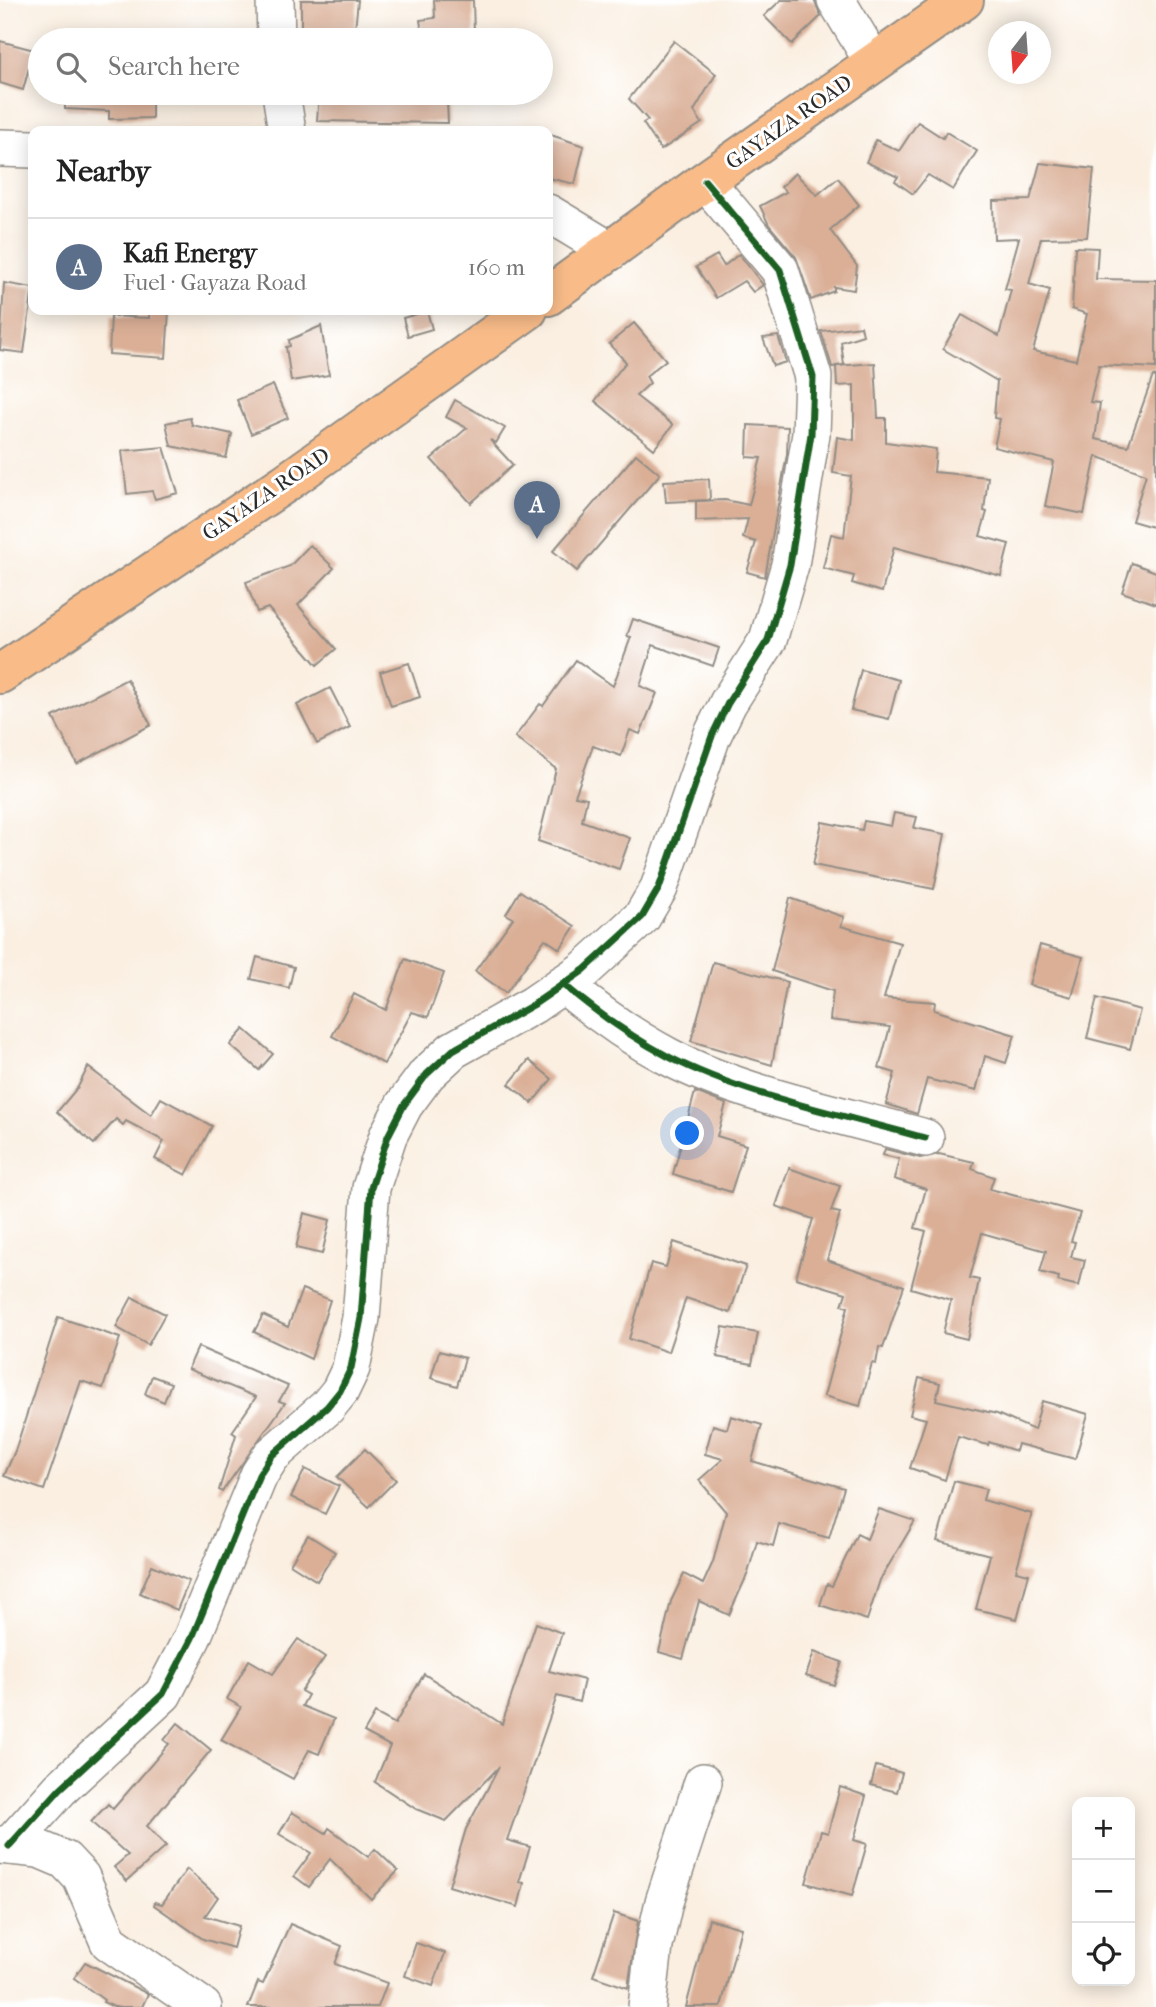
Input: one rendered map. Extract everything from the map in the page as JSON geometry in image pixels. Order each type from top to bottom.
[{"type":"main road","name":"GAYAZA ROAD","points":[[553,292],[705,181],[964,0]]},
{"type":"main road","name":"GAYAZA ROAD","points":[[0,674],[284,484],[521,315]]},
{"type":"street","points":[[275,0],[276,28]]},
{"type":"street","points":[[836,0],[874,63]]},
{"type":"street","points":[[283,105],[286,126]]},
{"type":"street","points":[[0,148],[28,149]]},
{"type":"street","points":[[5,1845],[163,1694],[192,1638],[259,1475],[271,1457],[327,1408],[341,1391],[351,1368],[361,1318],[371,1188],[388,1136],[404,1105],[427,1074],[453,1050],[584,970],[642,917],[659,888],[712,736],[728,703],[768,640],[790,565],[810,434],[813,377],[780,270],[705,181]]},
{"type":"street","points":[[553,217],[611,251]]},
{"type":"street","points":[[563,984],[600,1015],[670,1058],[707,1074],[925,1138]]},
{"type":"street","points":[[647,2007],[654,1946],[664,1902],[703,1782]]},
{"type":"street","points":[[5,1845],[39,1849],[65,1860],[81,1877],[109,1942],[203,2007]]},
{"type":"building","points":[[301,0],[358,0],[355,28],[301,28]]},
{"type":"building","points":[[434,0],[473,0],[474,28],[421,28],[420,20],[435,18]]},
{"type":"building","points":[[781,0],[814,0],[821,16],[792,44],[764,16]]},
{"type":"building","points":[[0,41],[28,48],[28,72],[23,90],[0,83]]},
{"type":"building","points":[[674,41],[716,74],[694,111],[702,123],[661,150],[643,123],[648,120],[629,99]]},
{"type":"building","points":[[65,105],[152,105],[152,118],[109,119],[109,111],[65,109]]},
{"type":"building","points":[[318,105],[447,105],[448,123],[317,121]]},
{"type":"building","points":[[918,122],[943,138],[946,132],[977,151],[953,190],[928,175],[913,194],[895,181],[898,177],[866,162],[876,140],[899,151]]},
{"type":"building","points":[[553,136],[584,146],[575,184],[553,179]]},
{"type":"building","points":[[1040,163],[1094,169],[1087,237],[1041,238],[1029,284],[1050,290],[1033,351],[1076,360],[1087,314],[1072,309],[1075,247],[1098,248],[1096,279],[1156,280],[1156,368],[1099,365],[1090,402],[1100,403],[1095,439],[1128,446],[1153,376],[1156,377],[1156,528],[1132,521],[1146,474],[1096,456],[1084,514],[1045,506],[1054,462],[994,447],[1000,419],[994,418],[997,381],[943,349],[962,315],[999,336],[1011,290],[1005,289],[1019,238],[994,239],[993,201],[1030,200]]},
{"type":"building","points":[[795,173],[817,195],[838,178],[859,205],[830,230],[857,266],[854,290],[834,287],[834,291],[811,300],[796,257],[769,225],[760,206],[786,192],[781,187]]},
{"type":"building","points":[[739,254],[763,285],[753,292],[744,281],[716,298],[696,267],[717,255],[724,266]]},
{"type":"building","points":[[4,283],[28,287],[29,315],[24,353],[0,350]]},
{"type":"building","points":[[149,315],[169,315],[166,358],[109,354],[111,316],[149,318]]},
{"type":"building","points":[[428,315],[432,329],[408,336],[403,318]]},
{"type":"building","points":[[634,323],[666,360],[646,376],[650,383],[636,396],[673,425],[654,449],[595,401],[626,362],[609,344]]},
{"type":"building","points":[[321,326],[329,375],[291,381],[286,347],[290,346],[289,340]]},
{"type":"building","points":[[861,326],[863,335],[841,342],[844,365],[832,367],[821,331]]},
{"type":"building","points":[[778,336],[786,362],[773,366],[763,338]]},
{"type":"building","points":[[875,363],[878,418],[886,418],[886,442],[936,449],[934,472],[988,477],[984,511],[987,512],[980,536],[1009,544],[1001,576],[894,547],[882,592],[852,583],[854,576],[823,568],[831,534],[844,537],[851,476],[833,473],[837,437],[854,440],[854,385],[837,386],[836,366]]},
{"type":"building","points":[[273,385],[288,418],[251,434],[237,400]]},
{"type":"building","points":[[455,400],[505,428],[496,443],[490,440],[513,465],[471,503],[431,459],[467,428],[446,417]]},
{"type":"building","points":[[190,418],[192,425],[232,434],[226,458],[171,446],[166,423]]},
{"type":"building","points":[[748,425],[788,427],[787,454],[765,577],[747,572],[756,542],[743,538],[748,519],[696,521],[696,501],[725,500],[749,505],[761,458],[747,457]]},
{"type":"building","points":[[164,447],[178,493],[155,499],[152,491],[127,494],[122,451]]},
{"type":"building","points":[[636,454],[660,474],[577,571],[553,551]]},
{"type":"building","points":[[709,479],[710,500],[666,502],[664,481]]},
{"type":"building","points":[[310,545],[334,568],[298,605],[336,649],[317,665],[268,608],[257,612],[246,582],[290,566]]},
{"type":"building","points":[[1132,563],[1156,572],[1156,604],[1122,592]]},
{"type":"building","points":[[633,619],[719,648],[713,666],[653,645],[640,686],[657,693],[640,734],[630,730],[621,756],[593,746],[575,796],[587,798],[582,821],[630,838],[619,869],[538,841],[556,769],[515,737],[540,704],[543,706],[576,660],[613,686],[631,637],[627,636]]},
{"type":"building","points":[[409,663],[420,697],[391,706],[380,672]]},
{"type":"building","points":[[861,670],[899,680],[889,719],[851,710]]},
{"type":"building","points":[[127,679],[151,725],[77,764],[53,717]]},
{"type":"building","points":[[330,688],[350,727],[317,744],[297,705]]},
{"type":"building","points":[[894,813],[917,817],[914,828],[945,834],[934,889],[813,865],[822,822],[862,830],[864,821],[891,826]]},
{"type":"building","points":[[520,891],[575,926],[560,949],[545,939],[506,993],[475,971],[513,918],[506,914]]},
{"type":"building","points":[[790,898],[844,917],[841,926],[900,943],[884,998],[935,1002],[934,1010],[1015,1035],[1006,1063],[985,1056],[976,1091],[927,1079],[917,1114],[886,1104],[895,1073],[879,1068],[890,1027],[830,1020],[833,991],[772,971]]},
{"type":"building","points":[[1040,945],[1083,957],[1072,997],[1029,985]]},
{"type":"building","points":[[257,957],[294,967],[289,988],[251,979]]},
{"type":"building","points":[[405,959],[444,973],[428,1017],[412,1012],[384,1064],[332,1036],[354,994],[386,1010]]},
{"type":"building","points":[[713,962],[787,982],[772,1065],[691,1041]]},
{"type":"building","points":[[1097,998],[1140,1010],[1130,1049],[1087,1038]]},
{"type":"building","points":[[244,1029],[273,1054],[259,1070],[230,1045]]},
{"type":"building","points":[[529,1060],[552,1079],[532,1103],[509,1084]]},
{"type":"building","points":[[88,1067],[151,1115],[161,1098],[212,1126],[186,1175],[155,1159],[164,1141],[126,1121],[123,1125],[116,1119],[94,1144],[57,1112],[78,1087]]},
{"type":"building","points":[[695,1092],[726,1104],[717,1136],[746,1145],[731,1192],[673,1174]]},
{"type":"building","points":[[885,1149],[920,1158],[939,1154],[974,1162],[972,1169],[994,1177],[990,1189],[1080,1213],[1071,1241],[1075,1242],[1071,1257],[1085,1260],[1079,1286],[1058,1281],[1059,1277],[1040,1272],[1046,1251],[982,1233],[970,1278],[979,1280],[967,1339],[943,1333],[951,1300],[911,1288],[926,1231],[915,1228],[926,1189],[894,1179],[899,1159],[883,1155]]},
{"type":"building","points":[[789,1168],[840,1186],[831,1211],[840,1213],[827,1260],[904,1286],[883,1348],[879,1347],[876,1364],[872,1363],[860,1406],[824,1396],[848,1307],[842,1305],[846,1293],[796,1278],[813,1219],[776,1206]]},
{"type":"building","points":[[304,1213],[330,1220],[322,1254],[296,1248]]},
{"type":"building","points":[[674,1242],[746,1266],[730,1313],[686,1298],[668,1352],[629,1339],[651,1263],[666,1267]]},
{"type":"building","points":[[302,1289],[330,1300],[311,1359],[254,1332],[263,1315],[288,1327]]},
{"type":"building","points":[[132,1297],[165,1314],[148,1345],[116,1327]]},
{"type":"building","points":[[58,1317],[120,1338],[103,1388],[81,1381],[44,1490],[4,1476],[15,1451]]},
{"type":"building","points":[[723,1327],[758,1333],[752,1364],[717,1357]]},
{"type":"building","points":[[198,1347],[288,1386],[279,1401],[285,1403],[222,1492],[219,1490],[236,1435],[232,1432],[256,1397],[188,1369]]},
{"type":"building","points":[[439,1351],[465,1358],[457,1386],[431,1378]]},
{"type":"building","points":[[152,1376],[171,1383],[164,1402],[145,1394]]},
{"type":"building","points":[[919,1378],[940,1383],[936,1400],[997,1414],[1034,1430],[1042,1401],[1088,1414],[1075,1459],[1018,1444],[1016,1451],[989,1442],[988,1445],[958,1437],[945,1480],[910,1468],[926,1419],[910,1415]]},
{"type":"building","points":[[731,1416],[762,1425],[752,1461],[844,1488],[829,1538],[779,1524],[773,1546],[757,1541],[748,1573],[729,1615],[699,1601],[683,1659],[659,1652],[671,1601],[684,1574],[703,1584],[713,1562],[726,1512],[699,1480],[723,1459],[705,1454],[713,1425],[727,1429]]},
{"type":"building","points":[[365,1449],[396,1480],[369,1507],[337,1477]]},
{"type":"building","points":[[305,1469],[339,1486],[325,1514],[291,1497]]},
{"type":"building","points":[[954,1481],[986,1489],[983,1500],[1032,1514],[1016,1571],[1029,1574],[1017,1619],[976,1609],[990,1555],[937,1541]]},
{"type":"building","points":[[879,1509],[915,1521],[880,1580],[867,1620],[820,1605],[827,1584],[832,1586],[857,1534],[867,1539]]},
{"type":"building","points":[[308,1535],[335,1552],[317,1581],[290,1564]]},
{"type":"building","points":[[152,1565],[189,1581],[177,1610],[140,1593]]},
{"type":"building","points":[[536,1623],[562,1633],[549,1671],[584,1680],[579,1702],[557,1696],[507,1840],[530,1847],[519,1882],[524,1883],[518,1907],[449,1886],[466,1829],[499,1767],[446,1821],[416,1809],[375,1782],[390,1746],[364,1732],[375,1713],[395,1724],[424,1674],[502,1724]]},
{"type":"building","points":[[298,1639],[325,1657],[301,1691],[308,1695],[302,1706],[334,1719],[319,1754],[309,1750],[293,1779],[221,1740],[241,1707],[227,1699],[249,1660],[273,1674]]},
{"type":"building","points":[[814,1652],[842,1662],[834,1685],[806,1676]]},
{"type":"building","points":[[178,1723],[211,1750],[147,1826],[166,1846],[127,1881],[114,1867],[128,1855],[91,1822],[108,1804],[113,1809],[169,1744],[164,1740]]},
{"type":"building","points":[[876,1766],[902,1773],[897,1792],[871,1785]]},
{"type":"building","points":[[840,1787],[866,1796],[854,1840],[867,1844],[852,1896],[806,1883],[821,1831],[828,1833]]},
{"type":"building","points":[[292,1812],[326,1833],[329,1828],[368,1857],[375,1849],[398,1871],[371,1899],[330,1859],[309,1887],[294,1876],[311,1853],[279,1834]]},
{"type":"building","points":[[187,1869],[218,1897],[205,1916],[239,1926],[233,1948],[203,1939],[154,1905],[155,1902],[162,1904]]},
{"type":"building","points":[[614,1913],[638,1921],[628,1988],[593,1976]]},
{"type":"building","points":[[709,1919],[741,1928],[721,2007],[686,2007]]},
{"type":"building","points":[[290,1924],[342,1946],[335,1964],[387,1983],[378,2007],[248,2007],[258,1982],[263,1984]]},
{"type":"building","points":[[416,1943],[445,1953],[433,1986],[405,1976]]},
{"type":"building","points":[[85,1962],[148,1994],[142,2007],[114,2007],[103,2002],[104,2000],[74,1978]]},
{"type":"cycle path","points":[[9,1846],[60,1789],[163,1694],[192,1638],[259,1475],[271,1456],[327,1407],[340,1391],[351,1368],[361,1318],[371,1188],[388,1136],[404,1105],[427,1074],[453,1050],[533,1005],[584,970],[642,917],[659,888],[712,736],[728,703],[768,640],[790,565],[811,434],[813,377],[780,270],[705,181]]},
{"type":"cycle path","points":[[563,984],[627,1032],[698,1071],[795,1104],[925,1138]]},
{"type":"place","name":"Kafi Energy","points":[[537,539]]}]
